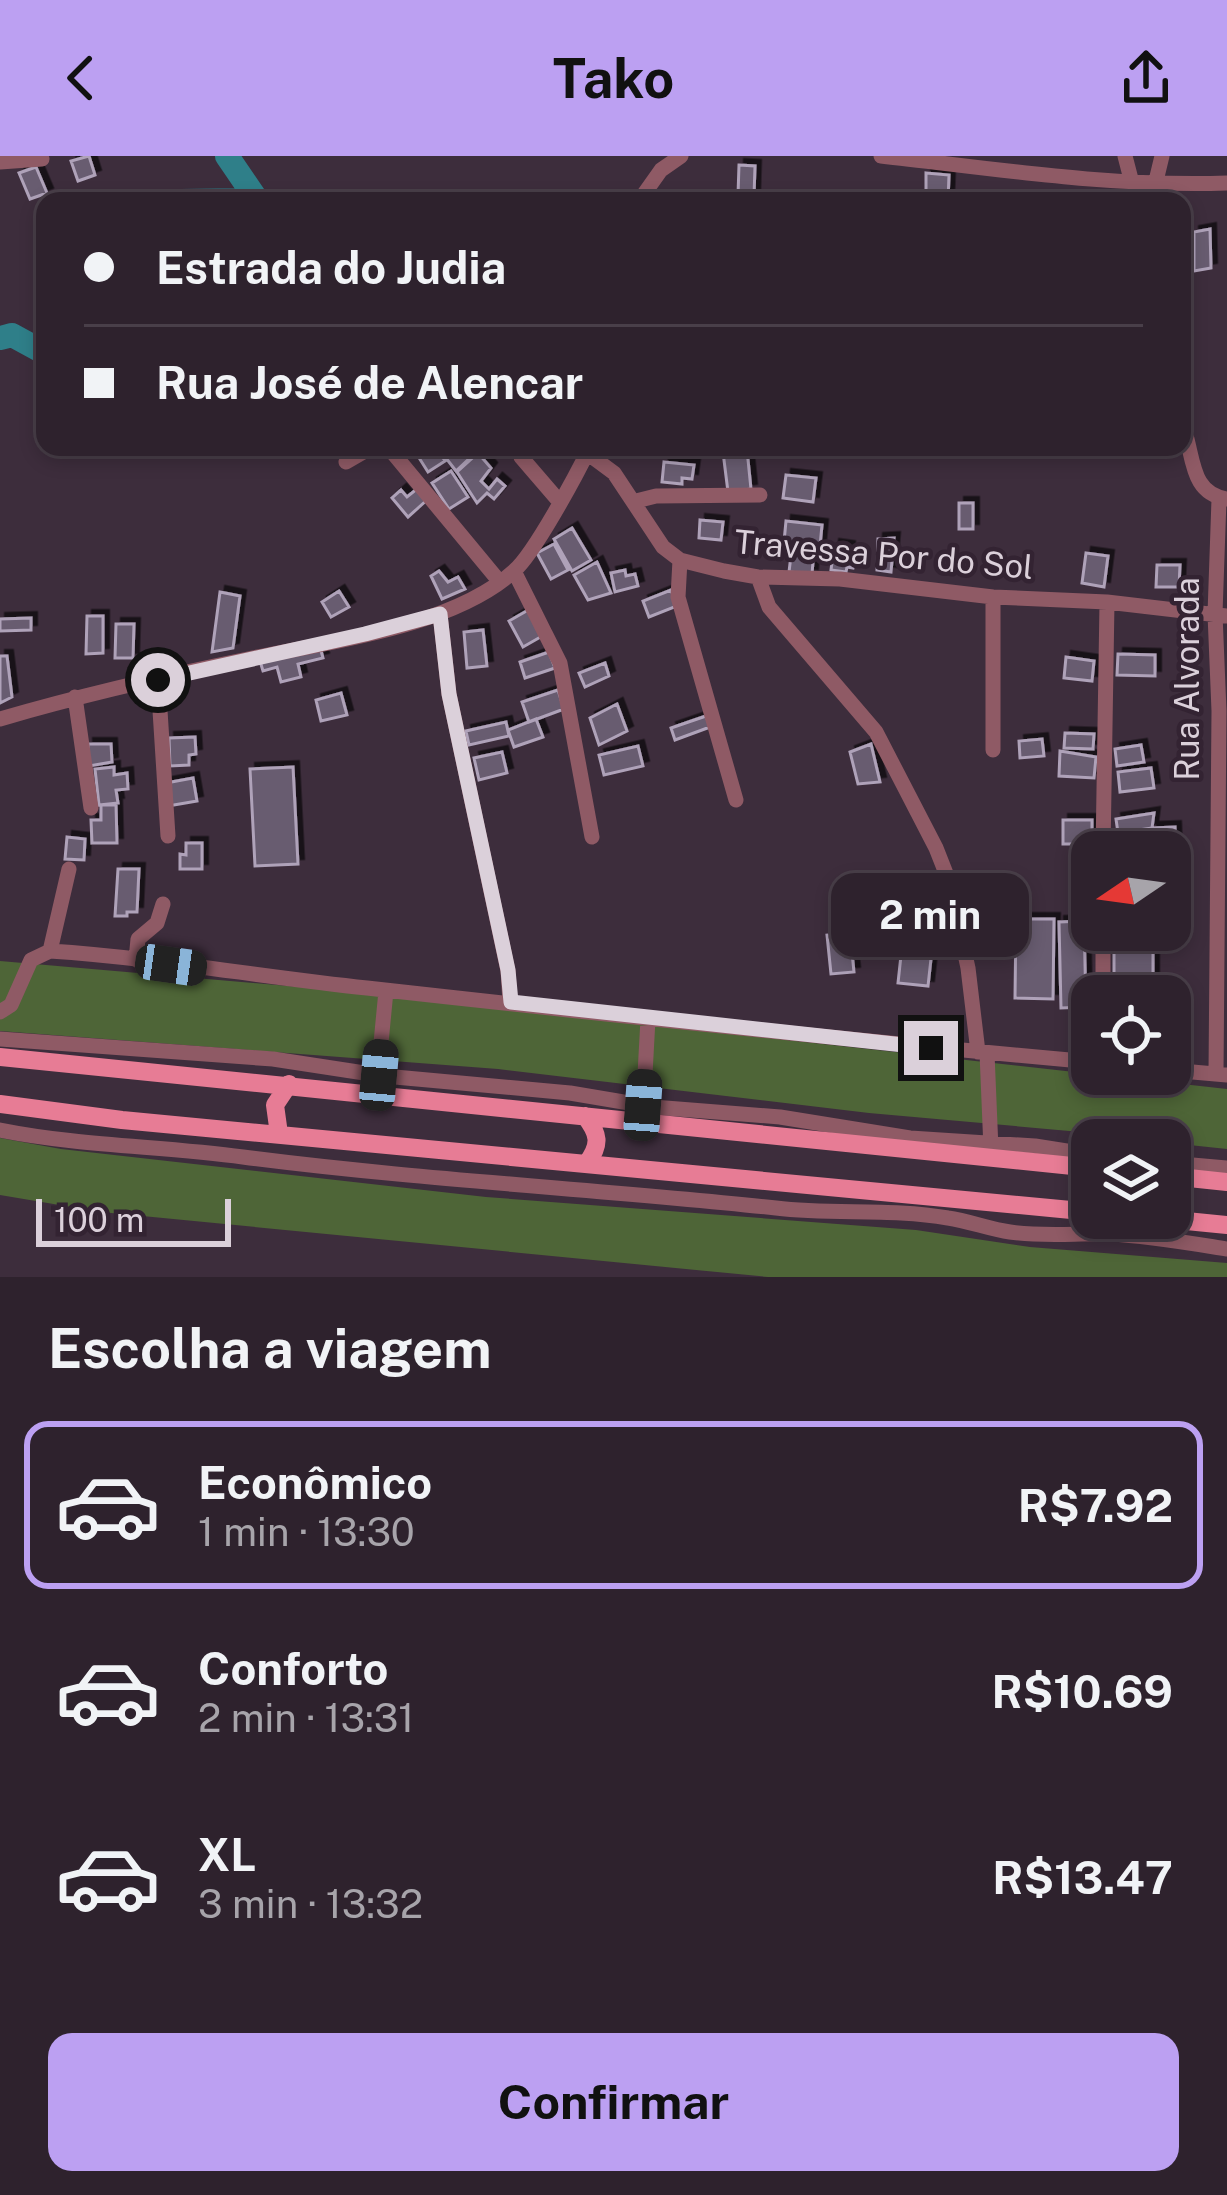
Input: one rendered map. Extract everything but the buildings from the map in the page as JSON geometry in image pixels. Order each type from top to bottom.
[{"type":"main road","points":[[0,1057],[289,1084],[377,1084],[585,1116],[643,1113],[991,1150],[1071,1164]]},
{"type":"main road","points":[[279,1134],[275,1105],[289,1084]]},
{"type":"main road","points":[[0,1104],[1071,1210]]},
{"type":"main road","points":[[585,1116],[598,1137],[587,1163]]},
{"type":"main road","points":[[1191,1178],[1227,1182]]},
{"type":"main road","points":[[1191,1221],[1227,1225]]},
{"type":"street","points":[[645,192],[661,170],[681,156]]},
{"type":"street","points":[[881,156],[958,161],[1061,180],[1227,183]]},
{"type":"street","points":[[1125,156],[1132,183]]},
{"type":"street","points":[[1155,185],[1162,156]]},
{"type":"street","points":[[0,162],[42,159]]},
{"type":"street","points":[[346,462],[356,456]]},
{"type":"street","points":[[395,456],[499,581]]},
{"type":"street","points":[[0,719],[75,697],[440,614],[514,571],[532,549],[585,456]]},
{"type":"street","points":[[596,456],[637,501],[663,547],[680,560],[678,597],[736,800]]},
{"type":"street","points":[[1190,456],[1198,484],[1223,499]]},
{"type":"street","points":[[521,457],[558,500]]},
{"type":"street","points":[[637,501],[656,496],[760,495]]},
{"type":"street","name":"Rua Alvorada","points":[[1221,1075],[1223,499]]},
{"type":"street","name":"Travessa Por do Sol","points":[[680,560],[758,577],[840,579],[1221,615]]},
{"type":"street","points":[[514,571],[560,662],[592,838]]},
{"type":"street","points":[[758,577],[769,607],[876,732],[950,881],[982,1053],[991,1150],[1071,1154]]},
{"type":"street","points":[[993,597],[993,751]]},
{"type":"street","points":[[1103,831],[1107,602]]},
{"type":"street","points":[[440,614],[449,694],[511,1002]]},
{"type":"street","points":[[158,680],[168,836]]},
{"type":"street","points":[[75,697],[91,808]]},
{"type":"street","points":[[50,951],[69,869]]},
{"type":"street","points":[[136,960],[138,939],[157,923],[163,904]]},
{"type":"street","points":[[0,1012],[11,1005],[31,960],[50,951],[386,991],[1071,1060]]},
{"type":"street","points":[[377,1084],[386,991]]},
{"type":"street","points":[[0,1039],[273,1059],[377,1084],[570,1093],[643,1113],[648,1018]]},
{"type":"street","points":[[1191,1072],[1221,1075]]},
{"type":"street","points":[[0,1130],[81,1144],[152,1147],[301,1166],[781,1209],[901,1213],[1010,1232],[1112,1234],[1227,1249]]},
{"type":"street","points":[[1191,1165],[1227,1168]]},
{"type":"green space","points":[[0,961],[357,992],[1071,1072],[1071,1095],[1191,1095],[1191,1085],[1227,1089],[1227,1149],[1191,1145],[1191,1119],[1071,1119],[1071,1131],[869,1113],[498,1069],[0,1031]]},
{"type":"green space","points":[[0,1138],[486,1197],[916,1230],[1030,1247],[1227,1263],[1227,1277],[768,1277],[101,1212],[0,1195]]},
{"type":"waterway","points":[[227,156],[252,192]]},
{"type":"waterway","points":[[0,338],[12,335],[36,348]]},
{"type":"route","points":[[158,680],[440,614],[449,694],[511,1002],[931,1048]]}]
